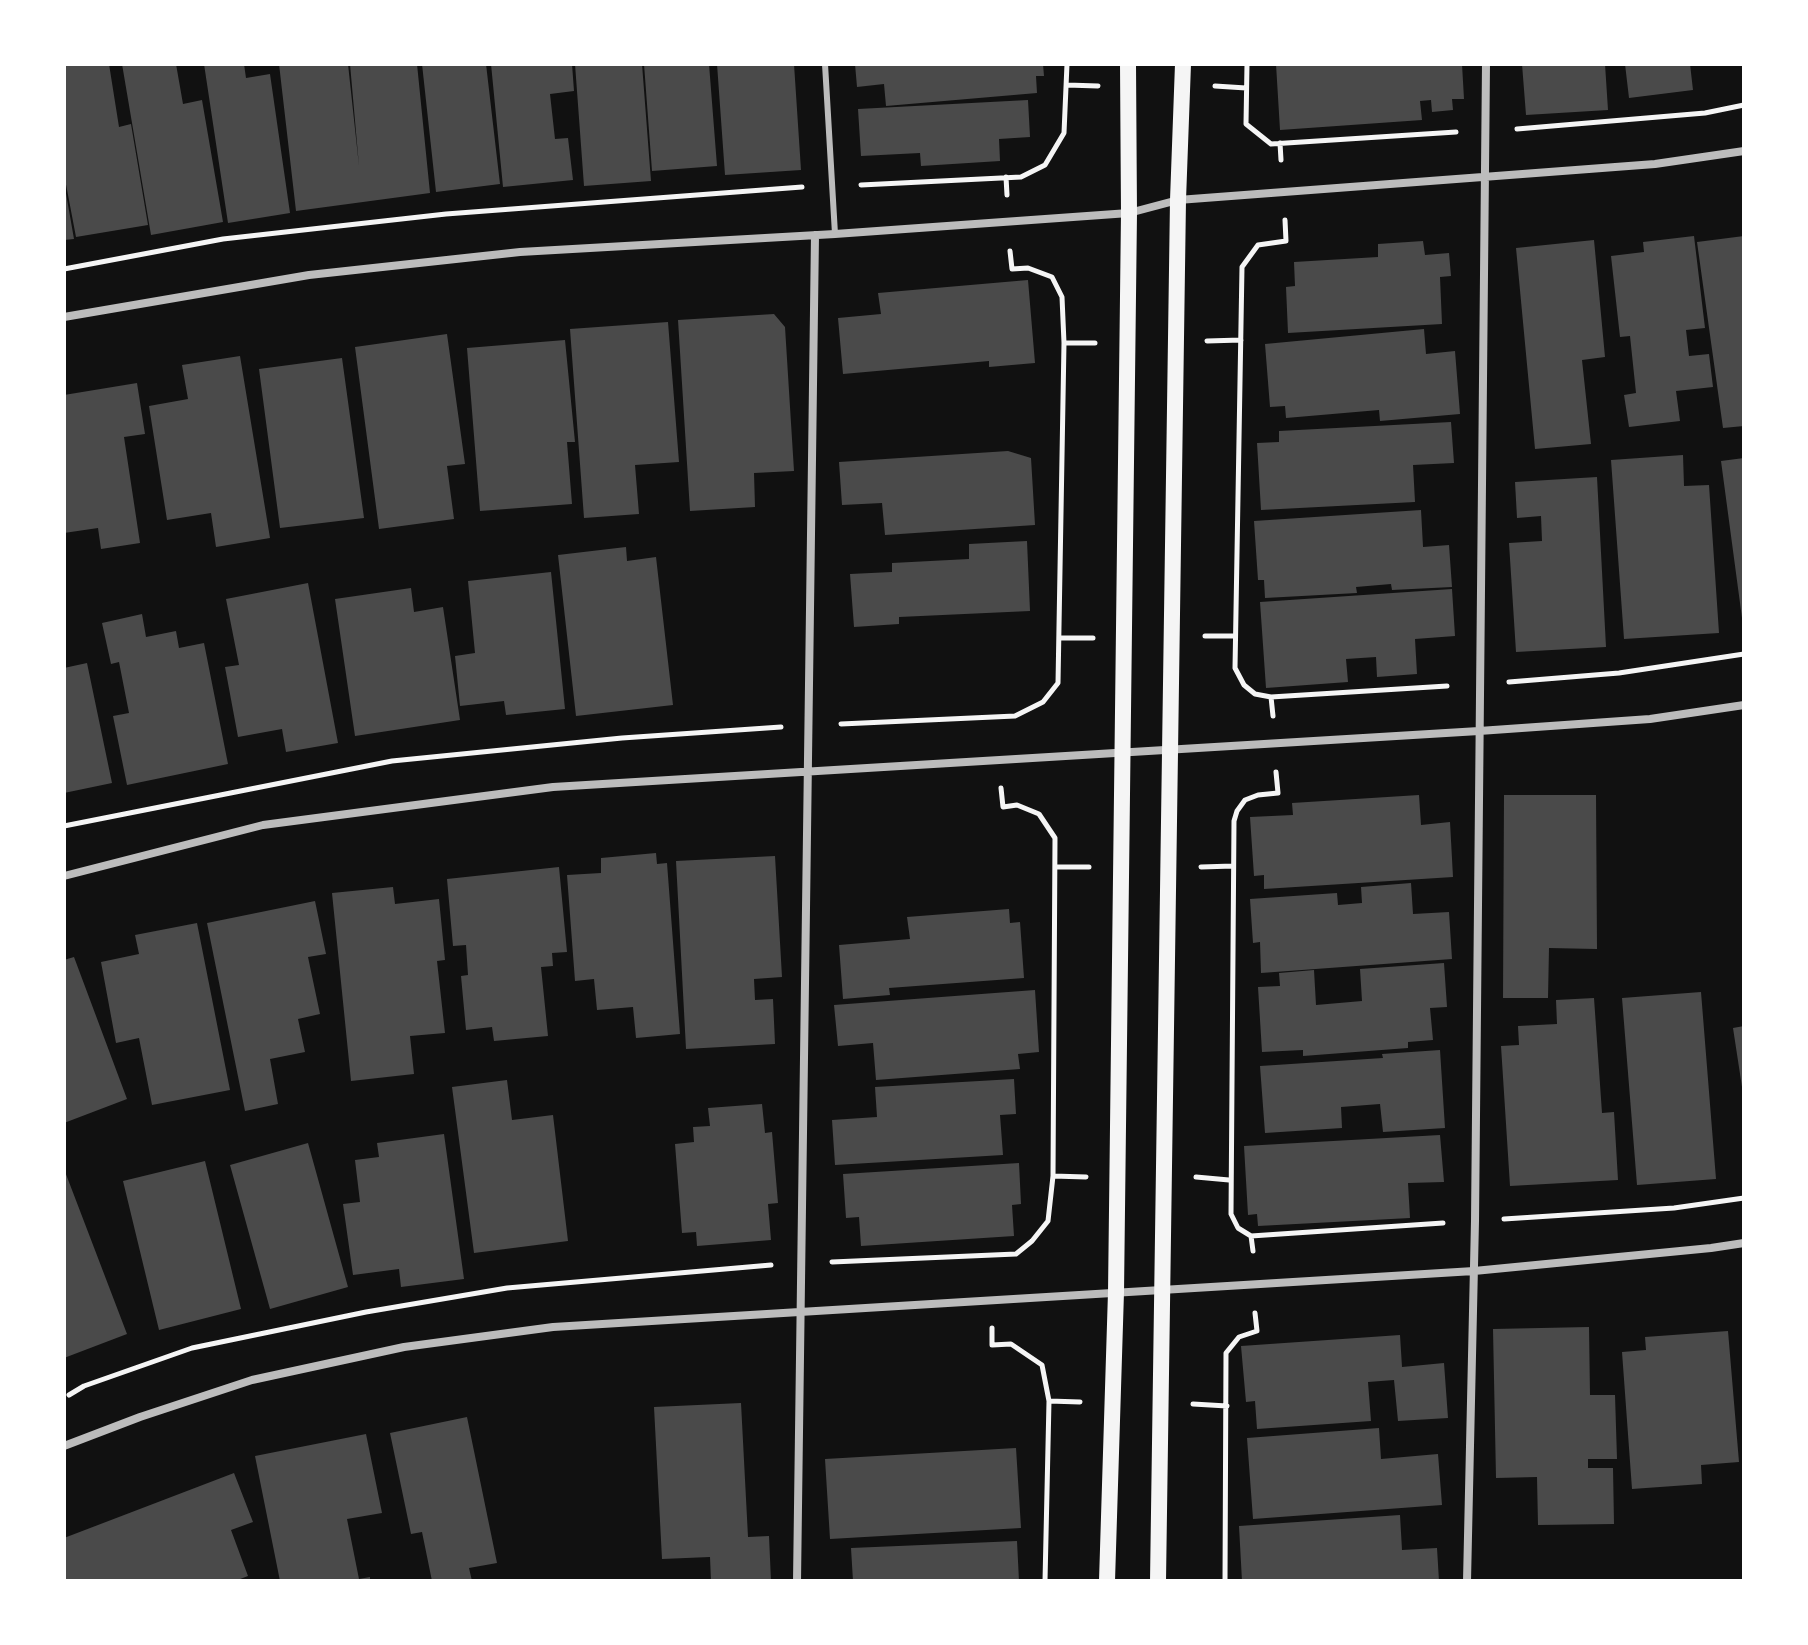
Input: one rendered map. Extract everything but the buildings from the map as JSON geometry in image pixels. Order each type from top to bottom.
[{"type":"main road","points":[[1107,1581],[1116,1292],[1129,213],[1128,64]]},
{"type":"main road","points":[[1158,1581],[1178,200],[1183,64]]},
{"type":"street","points":[[1467,1581],[1474,1271],[1486,64]]},
{"type":"street","points":[[64,317],[309,275],[520,252],[1129,213],[1178,200],[1655,164],[1744,151]]},
{"type":"street","points":[[797,1581],[815,235]]},
{"type":"street","points":[[64,876],[263,825],[553,787],[1479,731],[1650,719],[1744,705]]},
{"type":"street","points":[[64,1446],[252,1380],[404,1347],[553,1327],[1474,1271],[1744,1243]]},
{"type":"lane","points":[[825,64],[835,234]]},
{"type":"path","points":[[861,185],[1021,177],[1045,165],[1064,133],[1067,64]]},
{"type":"path","points":[[1247,64],[1246,124],[1271,144],[1457,132]]},
{"type":"path","points":[[1067,85],[1098,86]]},
{"type":"path","points":[[1214,86],[1246,88]]},
{"type":"path","points":[[1517,129],[1705,113],[1744,105]]},
{"type":"path","points":[[1280,143],[1281,160]]},
{"type":"path","points":[[1006,177],[1007,195]]},
{"type":"path","points":[[64,269],[223,239],[431,216],[802,187]]},
{"type":"path","points":[[1285,218],[1286,241],[1258,245],[1242,267],[1235,668],[1244,685],[1255,694],[1271,697],[1447,686]]},
{"type":"path","points":[[841,724],[1015,716],[1043,702],[1058,683],[1064,343],[1062,297],[1052,277],[1028,268],[1012,269],[1010,250]]},
{"type":"path","points":[[1206,341],[1241,340]]},
{"type":"path","points":[[1064,343],[1098,343]]},
{"type":"path","points":[[1205,636],[1235,636]]},
{"type":"path","points":[[1059,638],[1093,638]]},
{"type":"path","points":[[1509,682],[1619,673],[1744,654]]},
{"type":"path","points":[[1271,697],[1273,716]]},
{"type":"path","points":[[998,716],[998,724]]},
{"type":"path","points":[[64,826],[392,761],[529,746],[782,727]]},
{"type":"path","points":[[1276,771],[1278,793],[1245,800],[1234,821],[1231,1214],[1238,1228],[1251,1236],[1443,1223]]},
{"type":"path","points":[[832,1262],[1016,1254],[1032,1241],[1048,1221],[1053,1176],[1055,838],[1039,814],[1017,805],[1003,807],[1001,788]]},
{"type":"path","points":[[1196,867],[1233,866]]},
{"type":"path","points":[[1056,867],[1089,867]]},
{"type":"path","points":[[1053,1176],[1086,1177]]},
{"type":"path","points":[[1191,1177],[1229,1180]]},
{"type":"path","points":[[1504,1219],[1674,1208],[1744,1198]]},
{"type":"path","points":[[1251,1236],[1253,1251]]},
{"type":"path","points":[[989,1255],[989,1264]]},
{"type":"path","points":[[69,1395],[84,1386],[192,1348],[366,1312],[507,1288],[771,1265]]},
{"type":"path","points":[[1225,1581],[1226,1353],[1239,1337],[1257,1331],[1255,1312]]},
{"type":"path","points":[[992,1328],[992,1345],[1011,1344],[1042,1365],[1049,1401],[1045,1581]]},
{"type":"path","points":[[1049,1401],[1083,1402]]},
{"type":"path","points":[[1188,1404],[1227,1406]]}]
